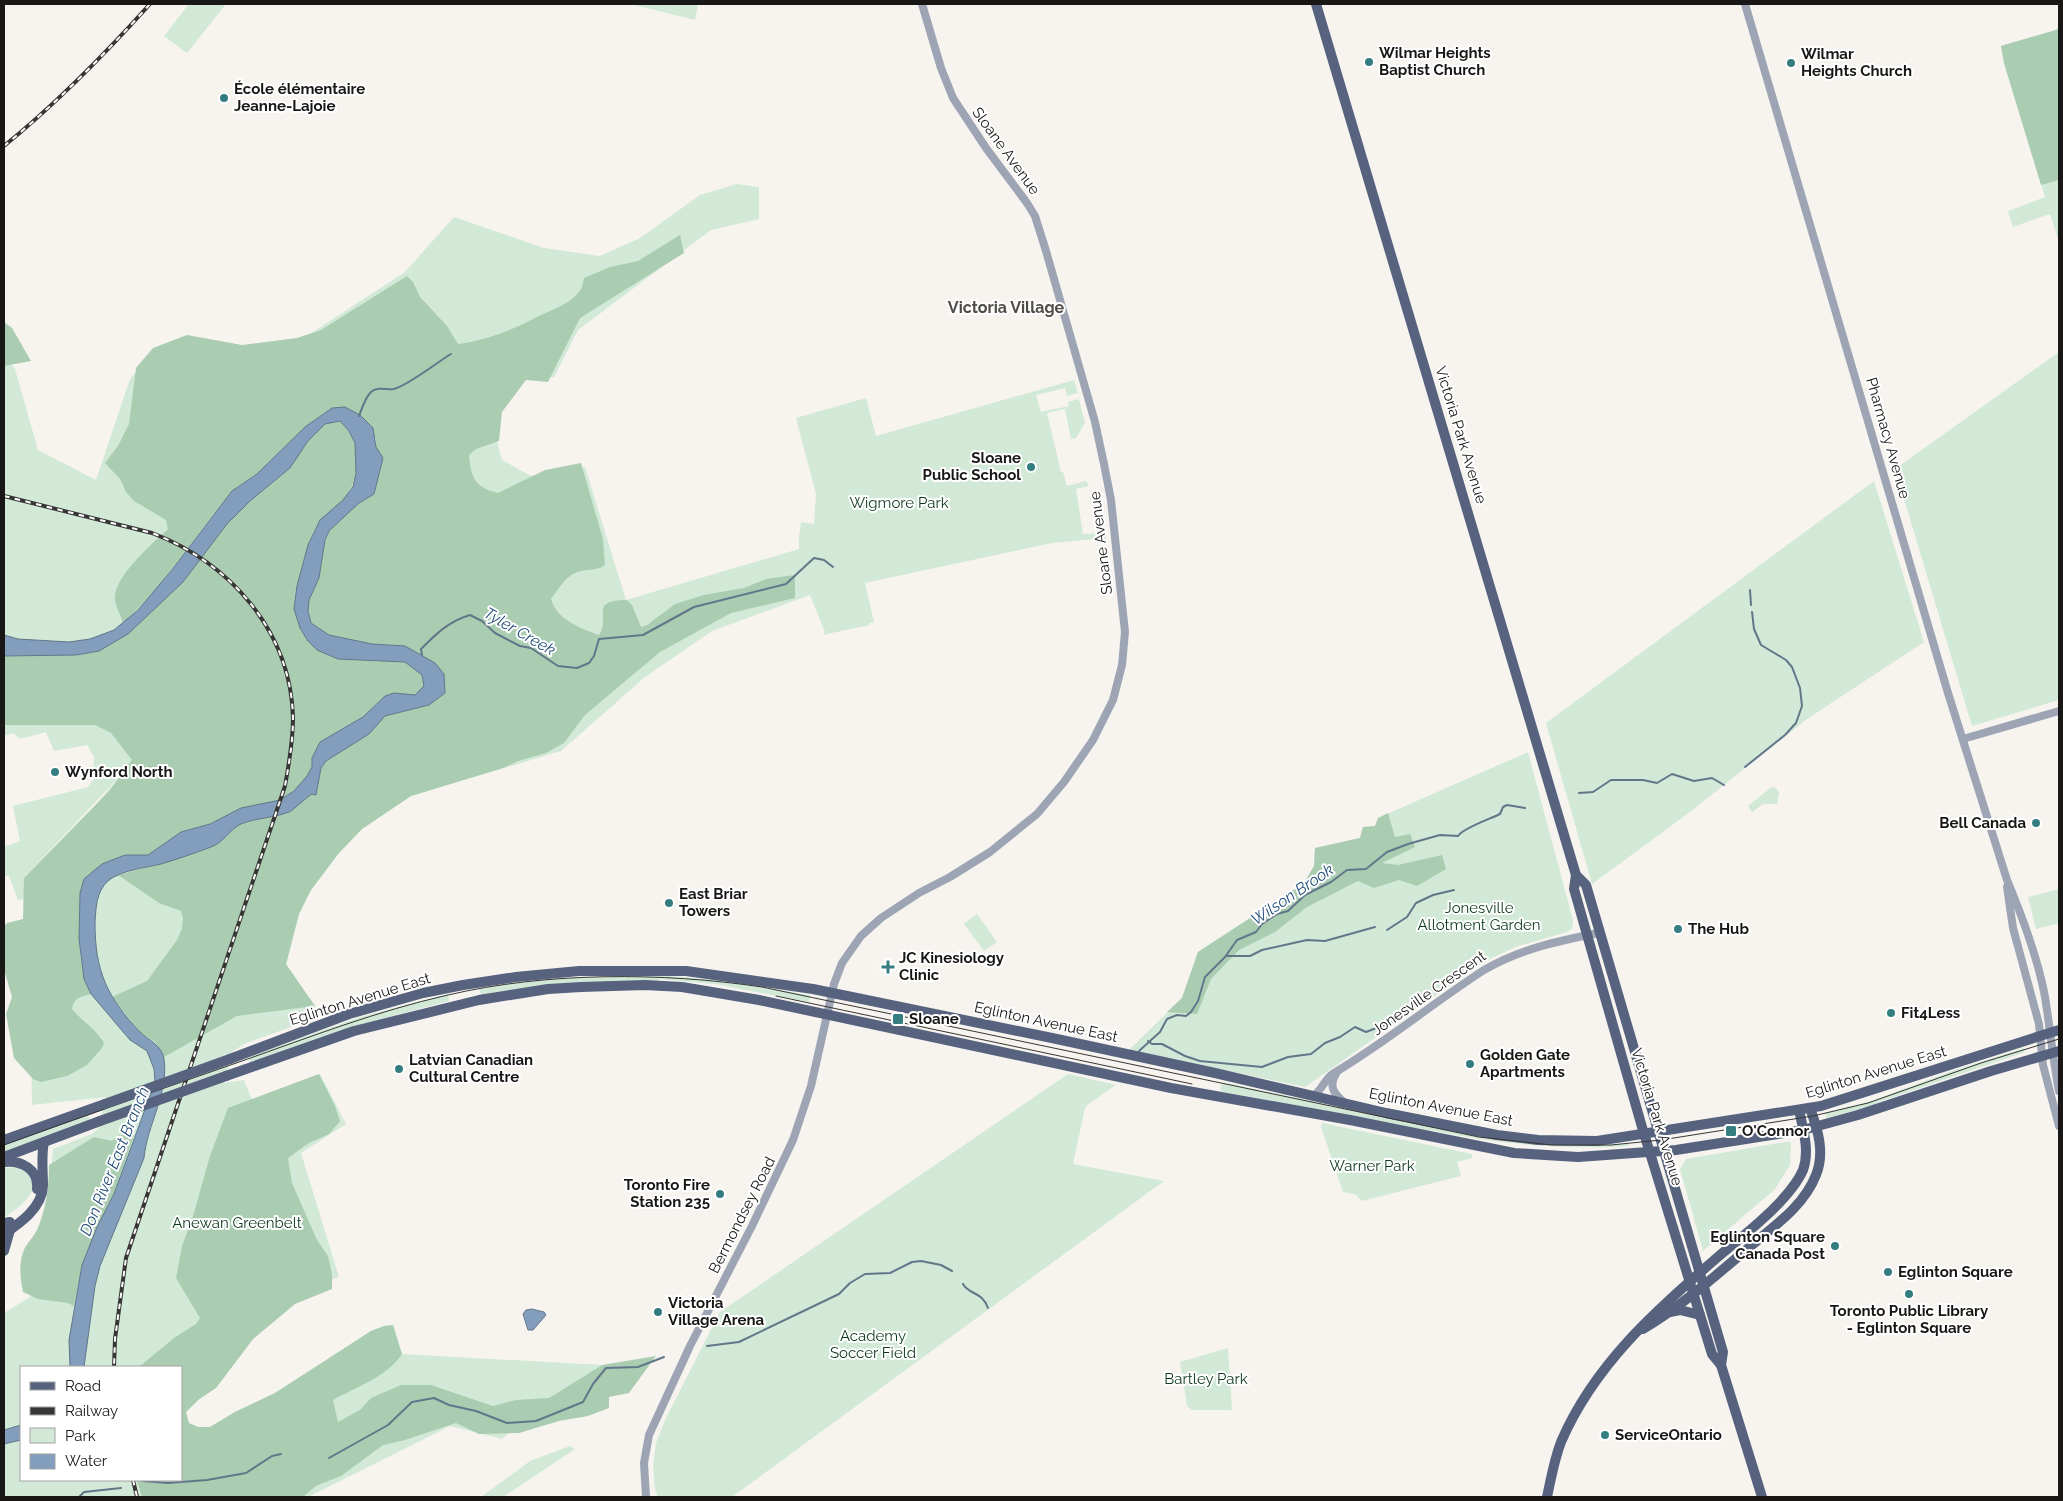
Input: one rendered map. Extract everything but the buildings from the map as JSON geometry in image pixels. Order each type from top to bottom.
[{"type":"main road","name":"Victoria Park Avenue","points":[[1316,4],[1576,875],[1574,889],[1644,1134],[1712,1354],[1721,1364],[1762,1497]]},
{"type":"main road","name":"Victoria Park Avenue","points":[[1576,875],[1586,885],[1598,933],[1665,1151],[1723,1352],[1721,1364]]},
{"type":"main road","name":"Eglinton Avenue East","points":[[4,1140],[388,1002],[463,985],[516,976],[605,970],[686,971],[756,980],[1052,1038],[1344,1102],[1386,1113],[1497,1135],[1559,1141],[1598,1141],[1810,1108],[1902,1082],[2050,1033]]},
{"type":"main road","name":"Eglinton Avenue East","points":[[4,1157],[354,1031],[479,1000],[548,989],[645,985],[713,991],[1171,1088],[1350,1120],[1514,1153],[1578,1156],[1665,1151],[1817,1127],[2051,1053]]},
{"type":"main road","points":[[1633,1335],[1694,1294],[1780,1221],[1808,1191],[1816,1174],[1820,1146],[1817,1127],[1810,1108]]},
{"type":"main road","points":[[1547,1497],[1561,1444],[1574,1415],[1589,1390],[1651,1315],[1764,1216],[1796,1181],[1805,1160],[1803,1130],[1799,1110]]},
{"type":"main road","points":[[4,1133],[30,1131]]},
{"type":"main road","points":[[6,1227],[32,1211],[39,1202],[43,1188],[42,1150],[44,1142]]},
{"type":"main road","points":[[4,1162],[17,1161],[26,1165],[34,1174],[38,1186],[28,1206],[6,1227],[4,1251]]},
{"type":"main road","points":[[1693,1252],[1707,1257],[1718,1258]]},
{"type":"main road","points":[[1709,1305],[1712,1285],[1721,1271]]},
{"type":"main road","points":[[1667,1312],[1680,1310],[1700,1315]]},
{"type":"street","name":"Sloane Avenue","points":[[831,994],[835,980],[851,950],[861,936],[881,918],[905,901],[950,877],[990,852],[1037,814],[1054,795],[1090,746],[1113,700],[1122,665],[1124,624],[1111,500],[1095,422],[1040,230],[1028,203],[986,148],[953,98],[941,68],[922,4]]},
{"type":"street","name":"Pharmacy Avenue","points":[[1745,4],[1963,739],[2040,978],[2050,1033],[2050,1096],[2059,1126]]},
{"type":"street","points":[[1963,739],[2059,711]]},
{"type":"street","name":"Pharmacy Avenue","points":[[2007,880],[2013,928],[2027,976],[2050,1033]]},
{"type":"street","name":"Jonesville Crescent","points":[[1313,1096],[1318,1093],[1331,1076],[1502,959],[1546,943],[1598,933]]},
{"type":"street","name":"Bermondsey Road","points":[[646,1497],[644,1464],[649,1435],[690,1346],[752,1226],[793,1140],[811,1086],[831,994]]},
{"type":"street","name":"Pharmacy Avenue","points":[[2051,1053],[2059,1091]]},
{"type":"street","points":[[1339,1071],[1332,1080],[1332,1088],[1335,1094],[1344,1102]]},
{"type":"green space","points":[[189,4],[226,4],[187,53],[164,36]]},
{"type":"green space","points":[[630,4],[698,4],[695,20]]},
{"type":"green space","points":[[2059,29],[2059,242],[2050,214],[2013,227],[2008,211],[2045,197],[2004,63],[2001,46]]},
{"type":"green space","points":[[2059,29],[2059,180],[2041,185],[2004,63],[2001,46]]},
{"type":"green space","points":[[737,184],[759,187],[759,219],[711,230],[578,330],[554,377],[528,378],[509,389],[493,429],[502,460],[535,478],[585,467],[626,600],[799,549],[801,522],[814,524],[816,494],[796,418],[866,398],[876,436],[1074,380],[1078,393],[1067,396],[1065,388],[1036,395],[1041,412],[1069,406],[1068,402],[1079,399],[1085,423],[1076,438],[1071,439],[1065,409],[1047,413],[1061,472],[1063,472],[1067,486],[1086,481],[1089,486],[1076,489],[1083,534],[1105,533],[1106,538],[1052,543],[865,583],[874,622],[869,623],[870,625],[822,635],[825,632],[810,595],[712,631],[645,677],[561,751],[411,796],[362,829],[339,853],[311,890],[299,914],[286,965],[315,1006],[319,1017],[246,1043],[233,1051],[224,1083],[244,1080],[252,1100],[320,1074],[346,1124],[301,1153],[339,1277],[288,1293],[216,1388],[198,1400],[186,1412],[188,1423],[198,1427],[210,1427],[235,1412],[275,1393],[371,1331],[384,1326],[393,1325],[402,1354],[602,1365],[549,1398],[502,1439],[450,1426],[308,1497],[4,1497],[4,1313],[38,1292],[53,1149],[92,1134],[98,1129],[106,1097],[32,1105],[28,888],[118,778],[24,878],[24,899],[18,900],[9,876],[4,876],[4,847],[20,841],[13,806],[88,787],[93,780],[94,757],[87,745],[54,751],[46,732],[20,739],[13,733],[4,736],[4,725],[83,724],[4,718],[4,356],[15,369],[38,450],[96,480],[130,379],[154,349],[276,356],[405,272],[454,217],[544,248],[600,256],[640,238],[700,195]]},
{"type":"green space","points":[[680,235],[684,253],[580,318],[548,382],[526,380],[502,412],[499,441],[476,449],[469,455],[471,469],[475,480],[479,484],[490,491],[498,493],[545,470],[581,463],[603,539],[605,565],[571,575],[551,599],[558,612],[564,618],[577,626],[599,635],[602,628],[604,606],[615,601],[627,600],[632,605],[641,627],[647,625],[675,604],[704,595],[744,588],[766,579],[795,575],[795,598],[731,613],[660,652],[585,715],[564,743],[546,753],[411,796],[362,829],[339,853],[311,890],[299,914],[286,964],[315,1006],[237,1016],[164,1057],[155,1042],[141,1033],[112,997],[147,981],[177,940],[182,929],[183,918],[181,911],[159,903],[118,875],[163,863],[213,846],[240,824],[291,811],[301,801],[312,794],[316,795],[321,768],[325,761],[369,734],[385,716],[429,705],[445,693],[444,674],[435,663],[405,646],[372,644],[329,635],[311,623],[308,611],[309,600],[319,578],[325,540],[329,531],[359,503],[374,494],[383,458],[376,447],[376,439],[332,408],[303,430],[258,473],[230,494],[166,577],[123,623],[115,600],[120,582],[135,561],[168,529],[166,520],[134,501],[126,492],[120,479],[105,463],[118,446],[129,424],[136,368],[153,348],[187,335],[242,345],[297,338],[321,330],[407,276],[413,282],[420,297],[447,326],[458,344],[478,340],[507,331],[560,306],[577,295],[582,288],[584,278],[610,267],[638,261]]},
{"type":"green space","points":[[4,322],[12,328],[31,361],[4,366]]},
{"type":"green space","points":[[2059,352],[2059,700],[1972,726],[1895,469]]},
{"type":"green space","points":[[340,421],[351,435],[355,444],[357,459],[354,482],[343,501],[324,518],[314,531],[304,559],[294,608],[338,659],[405,662],[422,675],[424,686],[415,695],[394,693],[385,696],[363,717],[320,742],[312,758],[312,767],[307,776],[294,791],[280,800],[241,808],[210,824],[181,832],[148,855],[125,855],[80,893],[79,931],[81,957],[86,982],[91,994],[76,1000],[72,1009],[97,1033],[104,1043],[87,1065],[67,1076],[41,1082],[33,1079],[14,1058],[6,1014],[12,997],[5,973],[4,926],[7,923],[23,919],[24,878],[110,790],[132,760],[111,733],[95,725],[4,725],[4,656],[76,655],[99,651],[183,582],[227,524],[250,501],[290,468],[308,441],[325,424]]},
{"type":"green space","points":[[1874,481],[1924,642],[1807,719],[1690,812],[1592,884],[1546,723]]},
{"type":"green space","name":"Jonesville Allotment Garden","points":[[1528,752],[1573,920],[1572,929],[1515,947],[1482,963],[1305,1087],[1129,1050],[1182,998],[1198,952],[1304,883],[1314,866],[1315,848],[1360,838],[1363,827],[1375,826],[1378,818]]},
{"type":"green space","points":[[1771,787],[1776,788],[1779,793],[1777,804],[1763,804],[1752,812],[1748,806]]},
{"type":"green space","points":[[1388,813],[1395,837],[1410,834],[1415,847],[1382,863],[1398,865],[1442,855],[1446,869],[1417,886],[1399,880],[1374,888],[1358,881],[1307,907],[1275,932],[1239,950],[1211,979],[1197,1014],[1167,1012],[1182,998],[1198,952],[1304,883],[1314,866],[1315,848],[1360,838],[1363,827],[1375,826],[1378,818]]},
{"type":"green space","points":[[2059,889],[2059,923],[2036,929],[2028,897]]},
{"type":"green space","points":[[977,914],[997,942],[984,951],[964,924]]},
{"type":"green space","points":[[658,975],[717,980],[810,995],[809,1002],[715,984],[658,979],[658,983],[481,995],[479,988],[546,979]]},
{"type":"green space","points":[[448,994],[449,1001],[362,1024],[250,1063],[251,1056],[360,1017]]},
{"type":"green space","points":[[2024,1048],[2025,1052],[1876,1103],[1877,1105],[1826,1118],[1825,1113],[1874,1100],[1955,1070]]},
{"type":"green space","name":"Anewan Greenbelt","points":[[319,1074],[335,1106],[340,1121],[329,1134],[309,1143],[288,1158],[292,1183],[317,1240],[328,1256],[332,1274],[332,1289],[295,1304],[253,1339],[216,1388],[198,1400],[186,1412],[189,1423],[198,1427],[210,1427],[235,1412],[275,1393],[371,1331],[384,1326],[393,1325],[402,1354],[388,1369],[371,1381],[333,1400],[338,1422],[360,1410],[371,1398],[401,1385],[431,1385],[493,1406],[516,1400],[549,1398],[602,1365],[656,1356],[629,1393],[609,1397],[609,1408],[588,1416],[559,1421],[519,1433],[479,1434],[456,1423],[405,1440],[383,1445],[341,1476],[316,1486],[303,1497],[142,1497],[137,1481],[182,1481],[182,1366],[140,1366],[174,1338],[196,1324],[200,1318],[176,1278],[182,1246],[194,1213],[210,1156],[228,1108]]},
{"type":"green space","name":"Academy Soccer Field","points":[[1068,1074],[1116,1085],[1085,1108],[1073,1164],[1164,1181],[732,1497],[658,1497],[655,1489],[653,1466],[656,1443],[665,1420],[720,1312]]},
{"type":"green space","points":[[1222,1082],[1409,1122],[1601,1145],[1629,1143],[1629,1146],[1578,1147],[1529,1145],[1430,1130],[1429,1132],[1220,1091]]},
{"type":"green space","points":[[88,1114],[90,1121],[4,1152],[4,1144]]},
{"type":"green space","name":"Warner Park","points":[[1322,1123],[1472,1154],[1472,1158],[1457,1162],[1461,1176],[1362,1201],[1355,1194],[1343,1192],[1321,1127]]},
{"type":"green space","points":[[119,1135],[134,1135],[114,1194],[97,1227],[82,1265],[74,1306],[68,1303],[38,1299],[23,1292],[21,1263],[23,1251],[37,1230],[43,1214],[48,1190],[49,1165],[94,1137],[112,1141]]},
{"type":"green space","points":[[1791,1142],[1790,1165],[1775,1189],[1703,1251],[1680,1169],[1686,1159]]},
{"type":"green space","points":[[18,1167],[28,1173],[32,1179],[33,1186],[30,1194],[19,1207],[4,1217],[4,1168]]},
{"type":"green space","name":"Bartley Park","points":[[1228,1348],[1232,1410],[1191,1410],[1187,1405],[1180,1362]]},
{"type":"green space","points":[[570,1446],[575,1449],[503,1497],[481,1497],[530,1461]]},
{"type":"water","points":[[345,407],[360,415],[373,428],[376,447],[383,458],[374,494],[359,503],[329,531],[325,540],[319,578],[309,600],[308,611],[311,623],[329,635],[372,644],[405,646],[435,663],[444,674],[445,693],[429,705],[385,716],[369,734],[326,761],[321,768],[316,795],[312,794],[291,811],[241,824],[215,845],[205,849],[161,864],[120,874],[108,881],[101,890],[97,900],[95,923],[97,955],[105,982],[119,1007],[140,1032],[161,1050],[165,1072],[161,1097],[149,1133],[144,1158],[100,1266],[95,1286],[84,1366],[70,1366],[69,1340],[82,1265],[97,1227],[114,1194],[155,1082],[154,1069],[147,1051],[130,1040],[91,994],[84,979],[79,939],[80,893],[84,879],[102,864],[125,855],[148,855],[181,832],[210,824],[241,808],[280,800],[294,791],[307,776],[312,767],[312,758],[320,742],[363,717],[385,696],[394,693],[415,695],[424,686],[422,675],[405,662],[338,659],[317,650],[308,641],[300,628],[294,609],[297,586],[308,545],[320,520],[343,500],[353,487],[356,473],[355,443],[349,431],[340,421],[325,424],[308,441],[290,468],[250,501],[227,524],[183,582],[128,634],[99,651],[76,655],[4,656],[4,635],[18,639],[69,642],[90,639],[114,630],[138,610],[171,571],[232,491],[257,474],[305,427],[332,408]]},
{"type":"water","points":[[532,1309],[544,1312],[546,1315],[533,1330],[528,1330],[523,1314],[526,1310]]},
{"type":"water","points":[[20,1425],[20,1440],[4,1444],[4,1430]]},
{"type":"waterway","points":[[359,416],[365,400],[373,390],[400,387],[451,354]]},
{"type":"waterway","name":"Tyler Creek","points":[[422,655],[421,649],[438,633],[449,624],[470,615],[482,621],[495,633],[520,646],[531,648],[558,666],[577,668],[589,663],[594,656],[599,639],[643,635],[694,607],[786,584],[814,558],[824,560],[833,567]]},
{"type":"waterway","name":"Wilson Brook","points":[[1750,590],[1751,605]]},
{"type":"waterway","name":"Wilson Brook","points":[[1745,767],[1785,735],[1796,723],[1802,706],[1800,688],[1792,667],[1786,660],[1761,645],[1754,629],[1752,612]]},
{"type":"waterway","name":"Wilson Brook","points":[[1579,793],[1593,792],[1611,780],[1643,780],[1657,783],[1672,774],[1694,781],[1712,778],[1724,785]]},
{"type":"waterway","name":"Wilson Brook","points":[[1139,1051],[1160,1032],[1167,1019],[1177,1015],[1186,1016],[1191,1012],[1198,1001],[1205,977],[1225,957],[1237,940],[1256,932],[1262,924],[1277,914],[1288,911],[1305,895],[1331,882],[1347,870],[1366,869],[1387,852],[1440,835],[1458,836],[1471,827],[1500,814],[1503,807],[1507,805],[1525,808]]},
{"type":"waterway","points":[[1387,930],[1407,917],[1416,903],[1433,895],[1454,890]]},
{"type":"waterway","points":[[1226,956],[1250,956],[1262,950],[1307,940],[1325,941],[1375,927]]},
{"type":"waterway","points":[[1148,1041],[1152,1044],[1162,1044],[1185,1056],[1200,1061],[1262,1067],[1288,1057],[1311,1054],[1325,1043],[1340,1037],[1355,1027],[1366,1032],[1395,1021]]},
{"type":"waterway","name":"Wilson Brook","points":[[707,1346],[739,1342],[839,1294],[850,1283],[865,1274],[890,1273],[912,1262],[921,1261],[941,1265],[952,1271]]},
{"type":"waterway","name":"Wilson Brook","points":[[963,1284],[979,1296],[988,1308]]},
{"type":"waterway","name":"Wilson Brook","points":[[329,1458],[388,1425],[412,1402],[434,1398],[449,1405],[476,1411],[507,1423],[536,1421],[583,1402],[593,1384],[606,1368],[638,1367],[664,1357]]},
{"type":"waterway","name":"Wilson Brook","points":[[143,1481],[168,1483],[207,1480],[246,1473],[272,1456],[281,1454]]},
{"type":"waterway","name":"Wilson Brook","points":[[79,1497],[84,1492],[121,1488]]},
{"type":"tram line","points":[[4,1145],[318,1034],[395,1009],[486,987],[564,978],[645,977],[724,982],[762,987],[1479,1137],[1552,1145],[1611,1145],[1661,1140],[1813,1116],[1868,1103],[1981,1063],[2059,1039]]},
{"type":"tram line","points":[[776,996],[1192,1084]]},
{"type":"railway","points":[[4,146],[80,78],[150,4]]},
{"type":"railway","points":[[4,496],[152,533],[180,546],[207,562],[251,604],[268,629],[281,657],[290,686],[293,727],[285,786],[126,1258],[115,1339],[114,1366]]},
{"type":"railway","points":[[133,1481],[137,1497]]},
{"type":"place","name":"Wilmar Heights Baptist Church","points":[[1369,62]]},
{"type":"place","name":"Wilmar Heights Church","points":[[1791,63]]},
{"type":"place","name":"École élémentaire Jeanne-Lajoie","points":[[224,98]]},
{"type":"place","name":"Sloane Public School","points":[[1031,467]]},
{"type":"place","name":"Wynford North","points":[[55,772]]},
{"type":"place","name":"Bell Canada","points":[[2036,823]]},
{"type":"place","name":"East Briar Towers","points":[[669,903]]},
{"type":"place","name":"The Hub","points":[[1678,929]]},
{"type":"place","name":"JC Kinesiology Clinic","points":[[888,967]]},
{"type":"place","name":"Fit4Less","points":[[1891,1013]]},
{"type":"place","name":"Sloane","points":[[898,1019]]},
{"type":"place","name":"Golden Gate Apartments","points":[[1470,1064]]},
{"type":"place","name":"Latvian Canadian Cultural Centre","points":[[399,1069]]},
{"type":"place","name":"O'Connor","points":[[1731,1131]]},
{"type":"place","name":"Toronto Fire Station 235","points":[[720,1194]]},
{"type":"place","name":"Eglinton Square Canada Post","points":[[1835,1246]]},
{"type":"place","name":"Eglinton Square","points":[[1888,1272]]},
{"type":"place","name":"Toronto Public Library - Eglinton Square","points":[[1909,1294]]},
{"type":"place","name":"Victoria Village Arena","points":[[658,1312]]},
{"type":"place","name":"ServiceOntario","points":[[1605,1435]]},
{"type":"district","name":"Victoria Village","points":[[1006,307]]},
{"type":"park label","name":"Wigmore Park","points":[[899,503]]},
{"type":"water label","name":"Don River East Branch","points":[[114,1161]]}]
